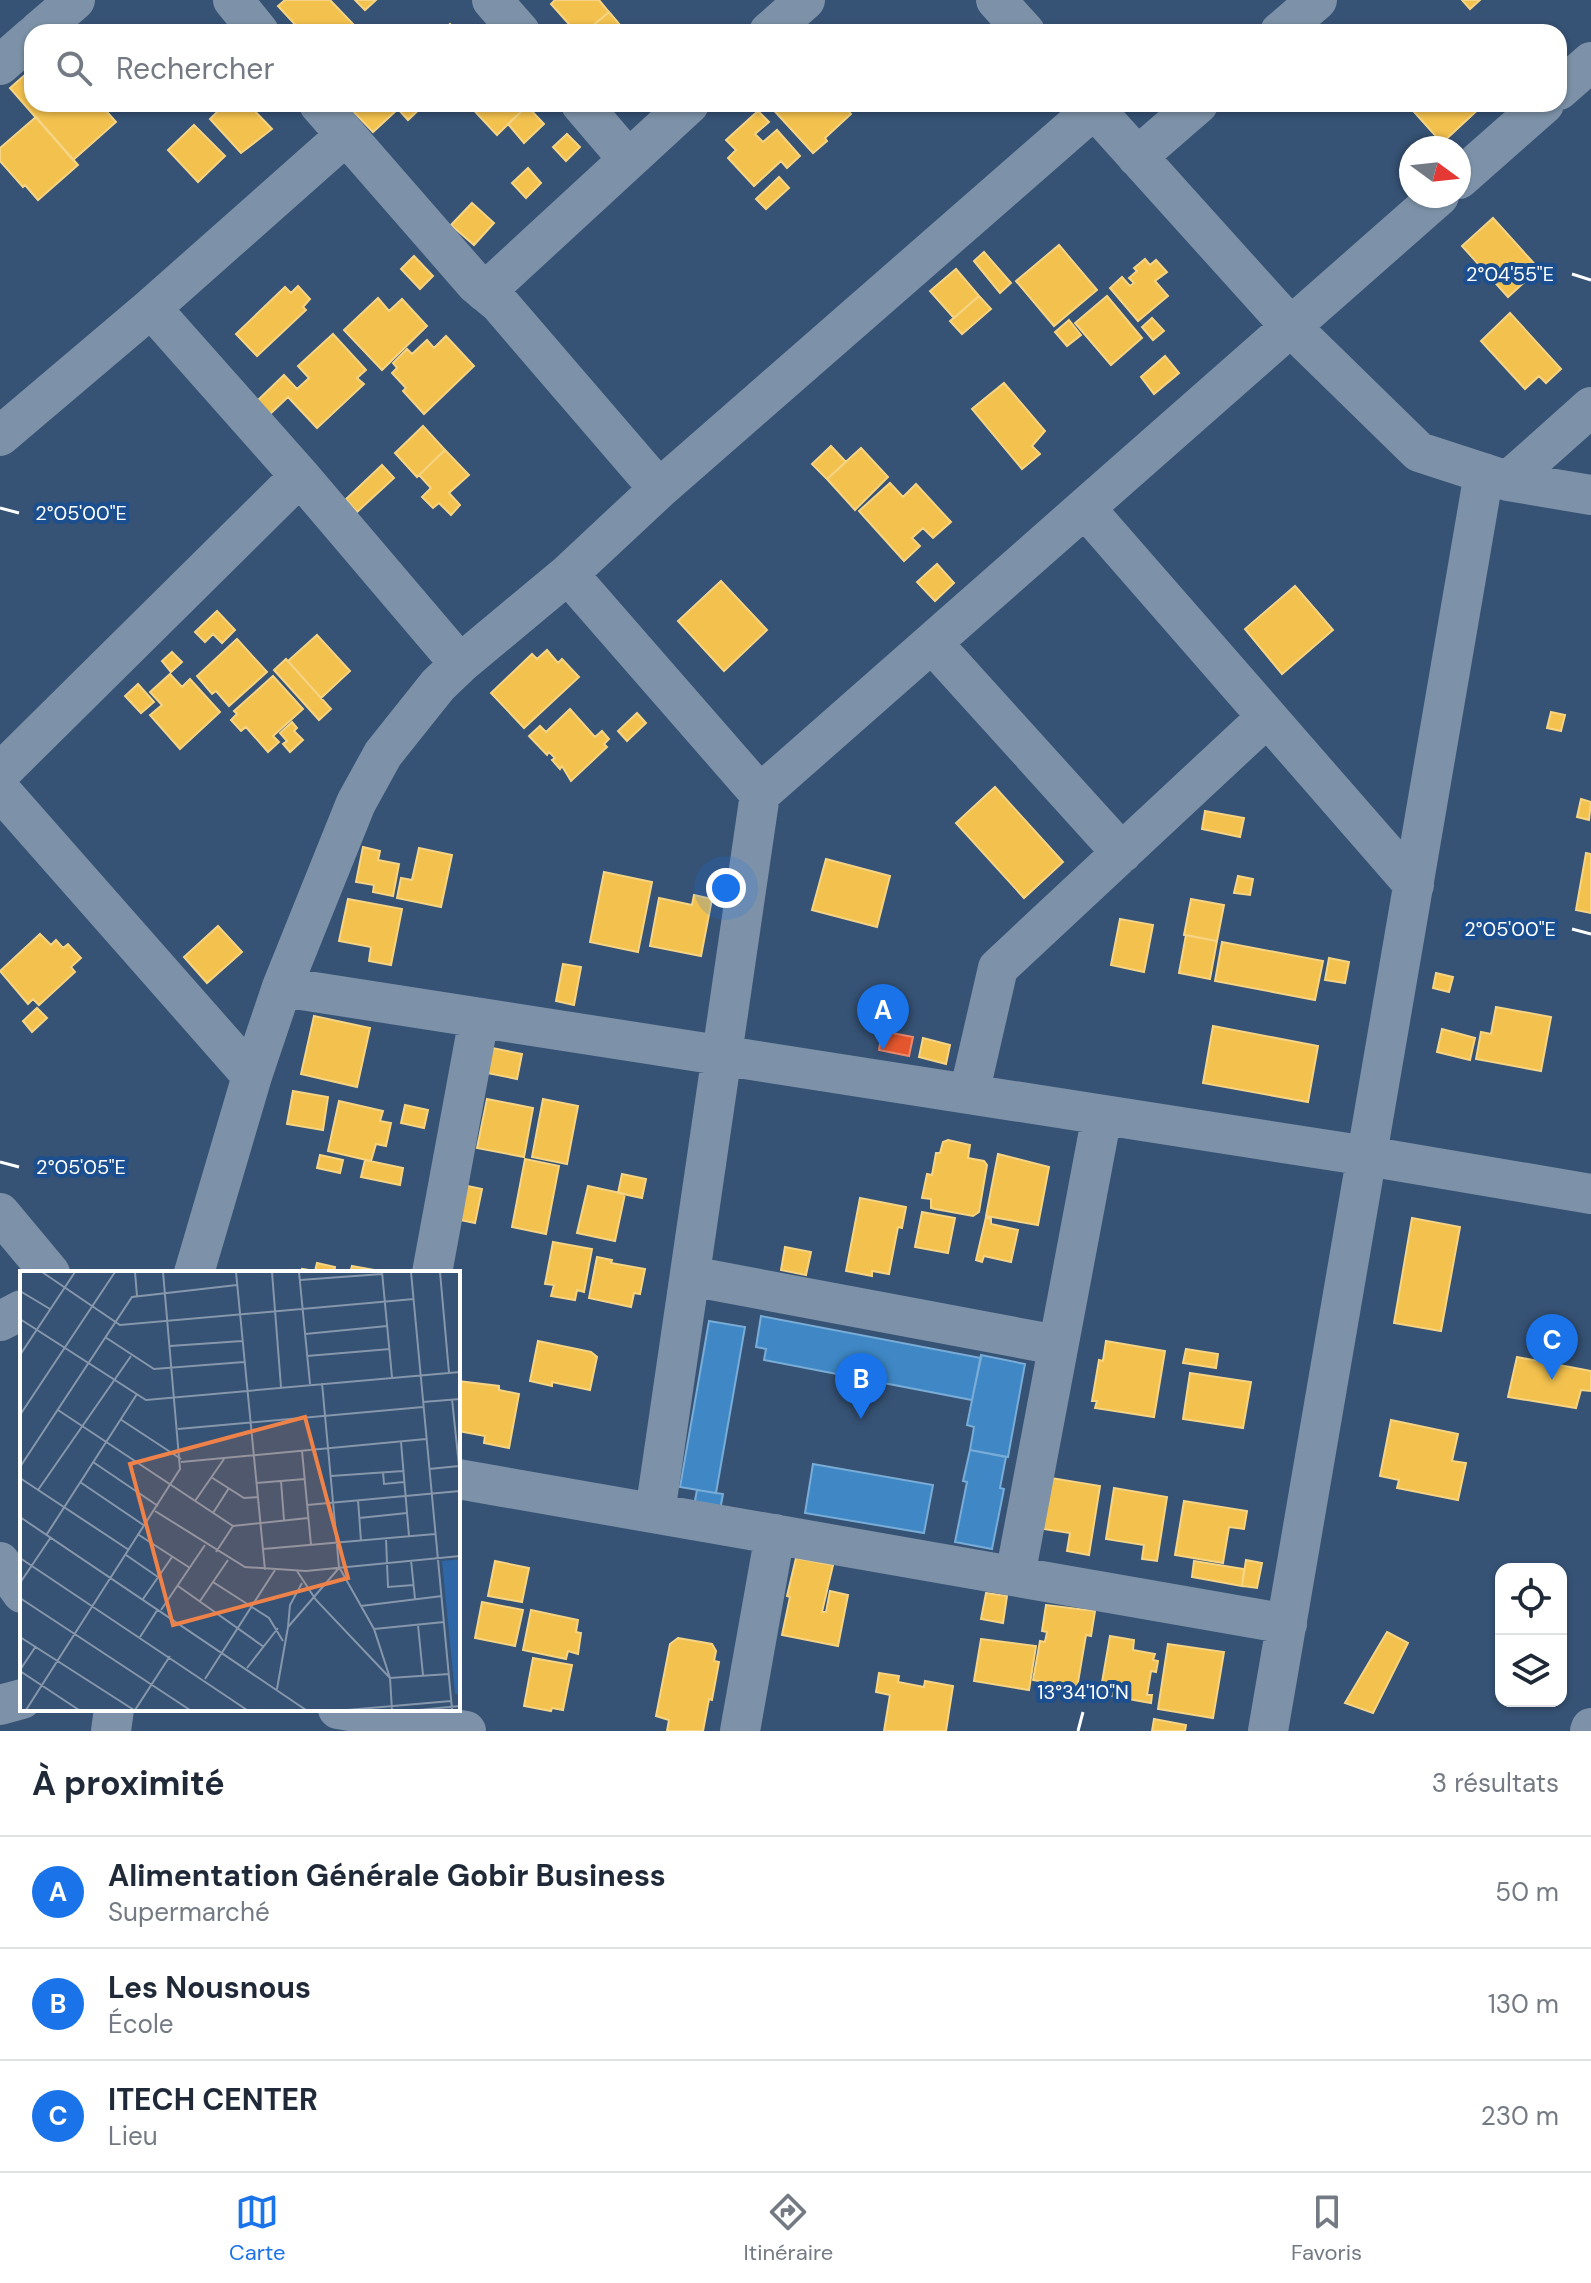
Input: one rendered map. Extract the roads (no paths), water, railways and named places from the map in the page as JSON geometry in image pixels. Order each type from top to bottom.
[{"type":"street","points":[[47,24],[75,0]]},
{"type":"street","points":[[233,0],[252,24]]},
{"type":"street","points":[[492,0],[513,24]]},
{"type":"street","points":[[778,24],[805,0]]},
{"type":"street","points":[[996,0],[1018,24]]},
{"type":"street","points":[[1289,24],[1317,0]]},
{"type":"street","points":[[0,65],[24,44]]},
{"type":"street","points":[[1567,83],[1591,62]]},
{"type":"street","points":[[326,112],[485,292],[499,303],[659,489]]},
{"type":"street","points":[[588,112],[628,159]]},
{"type":"street","points":[[485,292],[680,112]]},
{"type":"street","points":[[195,1271],[252,1076],[282,987],[356,803],[383,754],[432,692],[460,664],[568,574],[659,489],[1086,112]]},
{"type":"street","points":[[1096,112],[1291,327],[1419,452],[1496,477],[1591,495]]},
{"type":"street","points":[[1137,157],[1189,112]]},
{"type":"street","points":[[1471,168],[1535,112]]},
{"type":"street","points":[[0,436],[151,308],[345,136]]},
{"type":"street","points":[[655,1513],[760,794],[1425,208]]},
{"type":"street","points":[[151,308],[300,476],[460,664]]},
{"type":"street","points":[[1268,1731],[1414,885],[1496,477],[1591,407]]},
{"type":"street","points":[[0,773],[300,476]]},
{"type":"street","points":[[1085,508],[1414,885]]},
{"type":"street","points":[[568,574],[760,794]]},
{"type":"street","points":[[932,643],[1122,853]]},
{"type":"street","points":[[969,1094],[998,968],[1267,717]]},
{"type":"street","points":[[0,790],[252,1076]]},
{"type":"street","points":[[282,987],[1367,1156],[1591,1194]]},
{"type":"street","points":[[432,1271],[479,1018]]},
{"type":"street","points":[[1015,1576],[1102,1115]]},
{"type":"street","points":[[0,1213],[48,1271]]},
{"type":"street","points":[[690,1276],[1057,1345]]},
{"type":"street","points":[[0,1321],[20,1311]]},
{"type":"street","points":[[460,1479],[1287,1624]]},
{"type":"street","points":[[740,1731],[775,1534]]},
{"type":"street","points":[[0,1562],[20,1590]]},
{"type":"street","points":[[0,1705],[20,1700]]},
{"type":"street","points":[[111,1731],[114,1711]]},
{"type":"street","points":[[349,1715],[466,1731]]},
{"type":"place","name":"Alimentation Générale Gobir Business","points":[[883,1050]]},
{"type":"place","name":"ITECH CENTER","points":[[1552,1380]]},
{"type":"place","name":"Les Nousnous","points":[[861,1419]]}]
